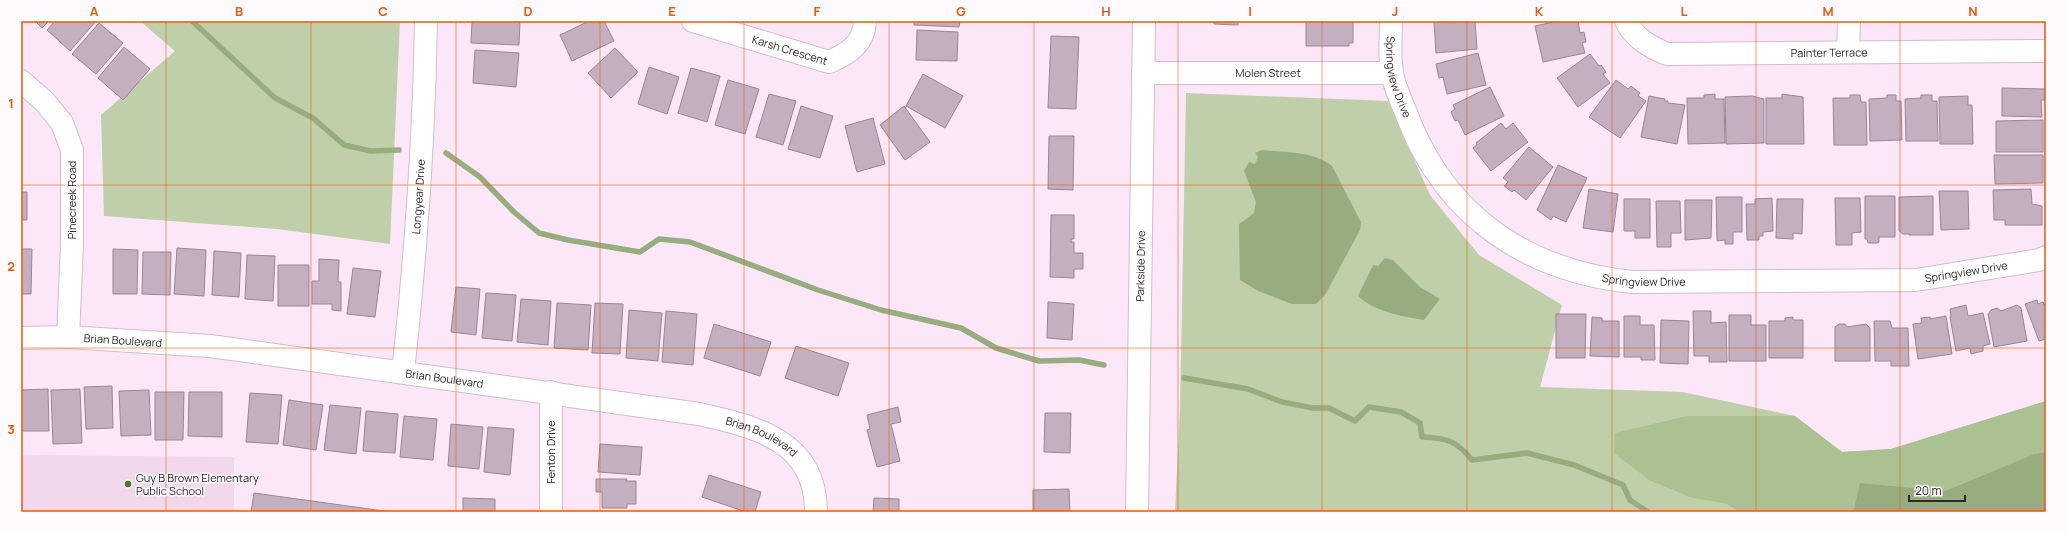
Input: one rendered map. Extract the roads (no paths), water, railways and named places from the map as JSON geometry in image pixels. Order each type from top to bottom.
[{"type":"street","name":"Longyear Drive","points":[[403,372],[415,263],[426,21]]},
{"type":"street","name":"Karsh Crescent","points":[[693,21],[829,62],[844,56],[857,46],[865,27],[865,21]]},
{"type":"street","name":"Parkside Drive","points":[[1137,512],[1144,21]]},
{"type":"street","name":"Springview Drive","points":[[1391,21],[1392,73],[1414,133],[1437,174],[1462,205],[1495,233],[1544,261],[1564,269],[1609,280],[1632,282],[1916,280],[1953,276],[2038,260],[2046,257]]},
{"type":"street","name":"Painter Terrace","points":[[1626,21],[1634,34],[1643,42],[1667,54],[2046,51]]},
{"type":"street","points":[[1848,52],[1849,21]]},
{"type":"street","name":"Molen Street","points":[[1143,73],[1392,73]]},
{"type":"street","name":"Pinecreek Road","points":[[21,81],[45,102],[62,123],[72,150],[72,244],[68,337]]},
{"type":"street","name":"Brian Boulevard","points":[[21,338],[68,337],[210,346],[552,392],[700,414],[766,434],[778,440],[801,460],[807,470],[813,486],[816,512]]},
{"type":"street","name":"Fenton Drive","points":[[551,512],[552,392]]},
{"type":"waterway","points":[[192,21],[275,98],[313,118],[344,145],[371,151],[399,150]]},
{"type":"waterway","points":[[446,153],[480,177],[514,212],[539,233],[568,240],[640,252],[659,239],[690,242],[818,290],[881,310],[961,328],[996,348],[1039,361],[1079,360],[1104,365]]},
{"type":"waterway","points":[[1184,378],[1248,389],[1282,402],[1313,408],[1329,408],[1355,421],[1369,407],[1401,412],[1420,423],[1422,437],[1438,438],[1451,442],[1467,454],[1472,460],[1527,453],[1574,465],[1623,485],[1630,500],[1648,512]]},
{"type":"place","name":"Guy B Brown Elementary Public School","points":[[128,484]]}]
